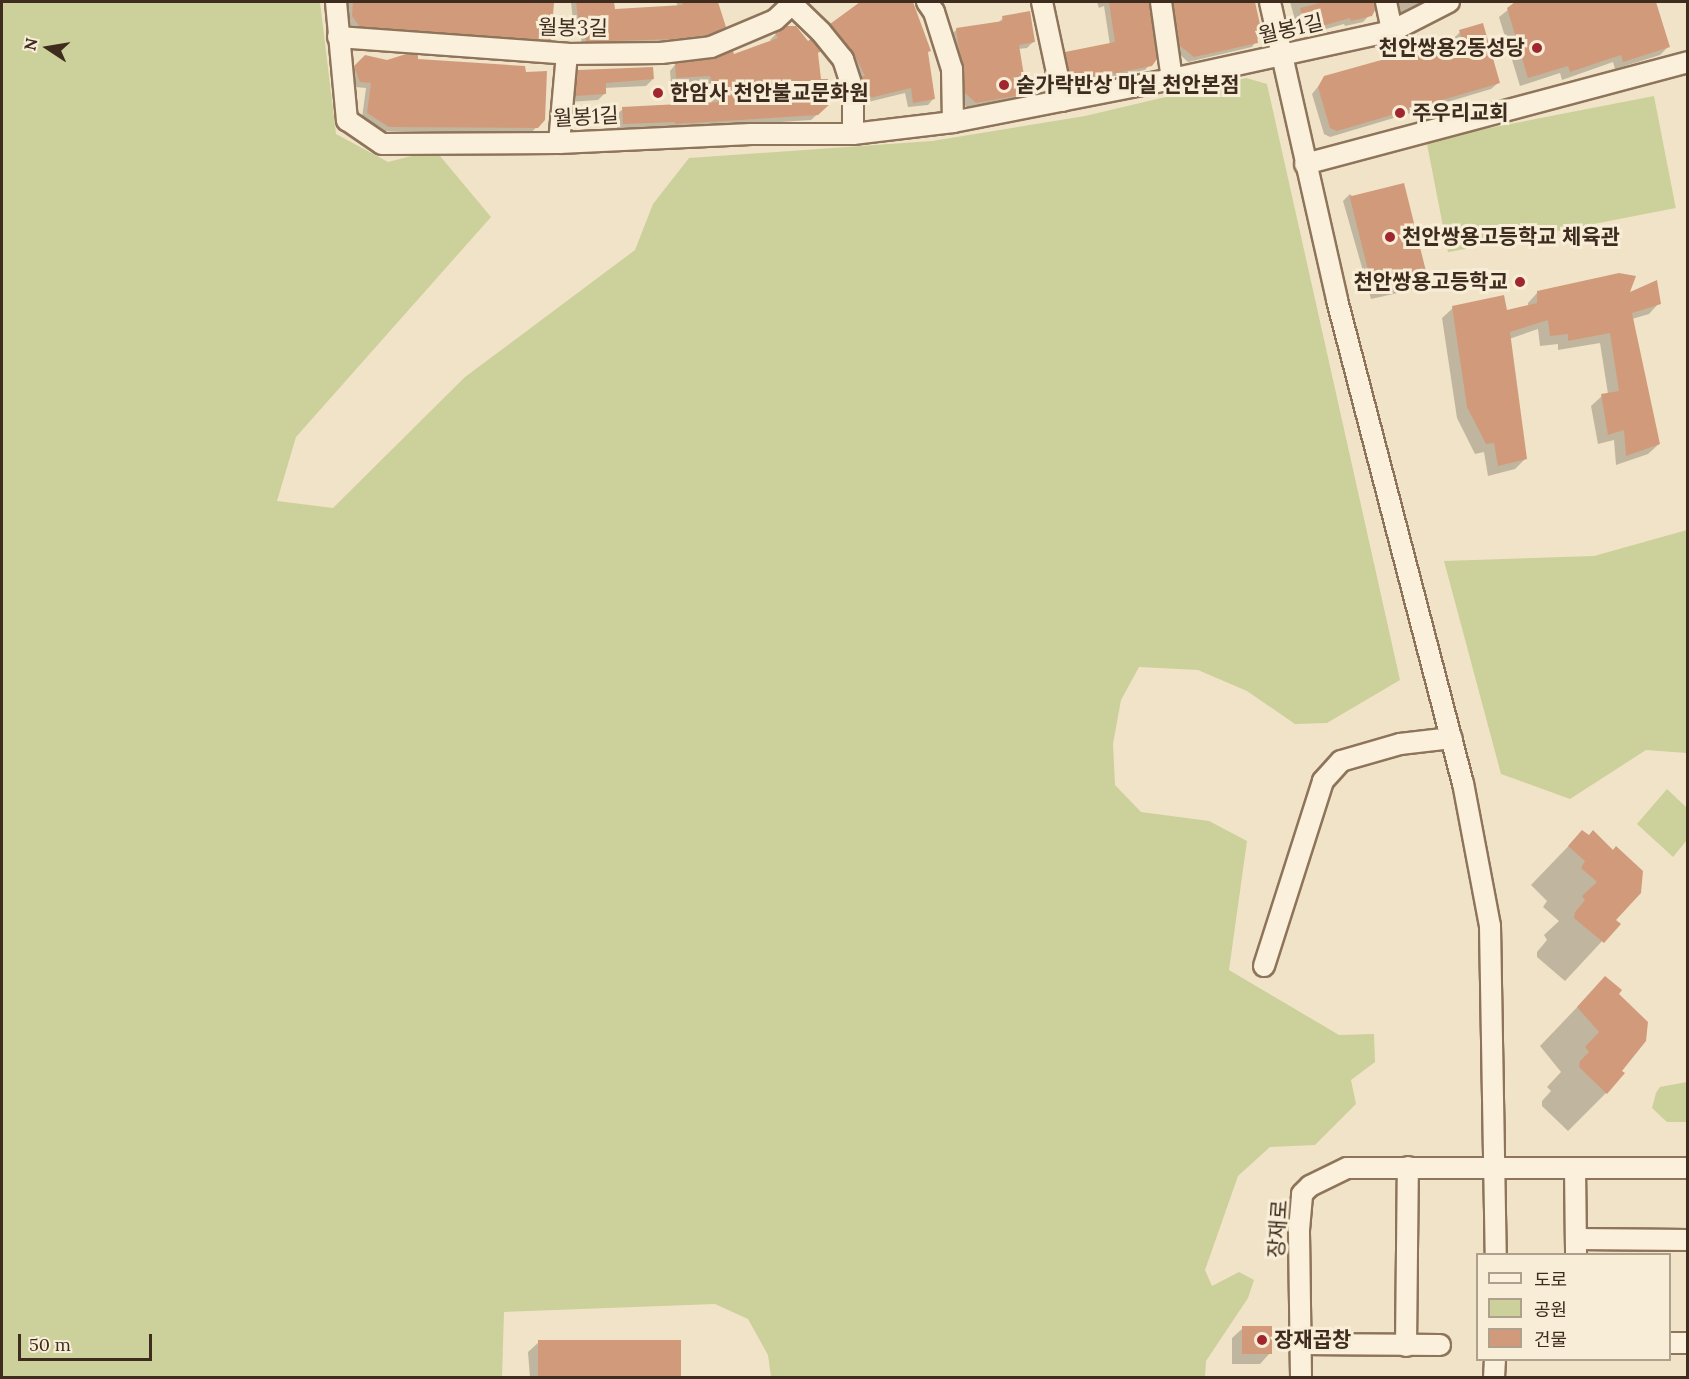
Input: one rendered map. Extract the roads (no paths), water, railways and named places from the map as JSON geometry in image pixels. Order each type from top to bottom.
[{"type":"street","name":"월봉1길","points":[[336,2],[347,120],[382,144],[559,143],[751,134],[853,134],[952,122],[1172,79],[1392,31],[1449,2]]},
{"type":"street","points":[[927,2],[934,12],[952,69],[952,122]]},
{"type":"street","points":[[1042,2],[1063,101]]},
{"type":"street","points":[[1161,2],[1172,79]]},
{"type":"street","points":[[1270,2],[1336,300],[1452,738],[1490,926],[1496,1253]]},
{"type":"street","points":[[1386,2],[1392,31]]},
{"type":"street","name":"월봉3길","points":[[338,37],[567,54],[661,53],[711,47],[775,20],[793,3]]},
{"type":"street","points":[[793,3],[843,59],[853,90],[853,134]]},
{"type":"street","points":[[559,143],[567,54]]},
{"type":"street","points":[[1305,164],[1688,62]]},
{"type":"street","points":[[1264,966],[1323,781],[1341,761],[1400,744],[1452,738]]},
{"type":"street","points":[[1406,1346],[1408,1167]]},
{"type":"street","name":"장재로","points":[[1301,1376],[1299,1230],[1302,1194],[1310,1186],[1347,1168],[1688,1168]]},
{"type":"street","points":[[1575,1168],[1576,1247],[1688,1240]]},
{"type":"street","points":[[1671,1343],[1688,1343]]},
{"type":"street","points":[[1300,1344],[1440,1345]]},
{"type":"street","points":[[1494,1377],[1496,1361]]},
{"type":"place","name":"천안쌍용2동성당","points":[[1537,48]]},
{"type":"place","name":"숟가락반상 마실 천안본점","points":[[1004,85]]},
{"type":"place","name":"한암사 천안불교문화원","points":[[658,93]]},
{"type":"place","name":"주우리교회","points":[[1400,113]]},
{"type":"place","name":"천안쌍용고등학교 체육관","points":[[1390,237]]},
{"type":"place","name":"천안쌍용고등학교","points":[[1520,282]]},
{"type":"place","name":"장재곱창","points":[[1262,1340]]}]
